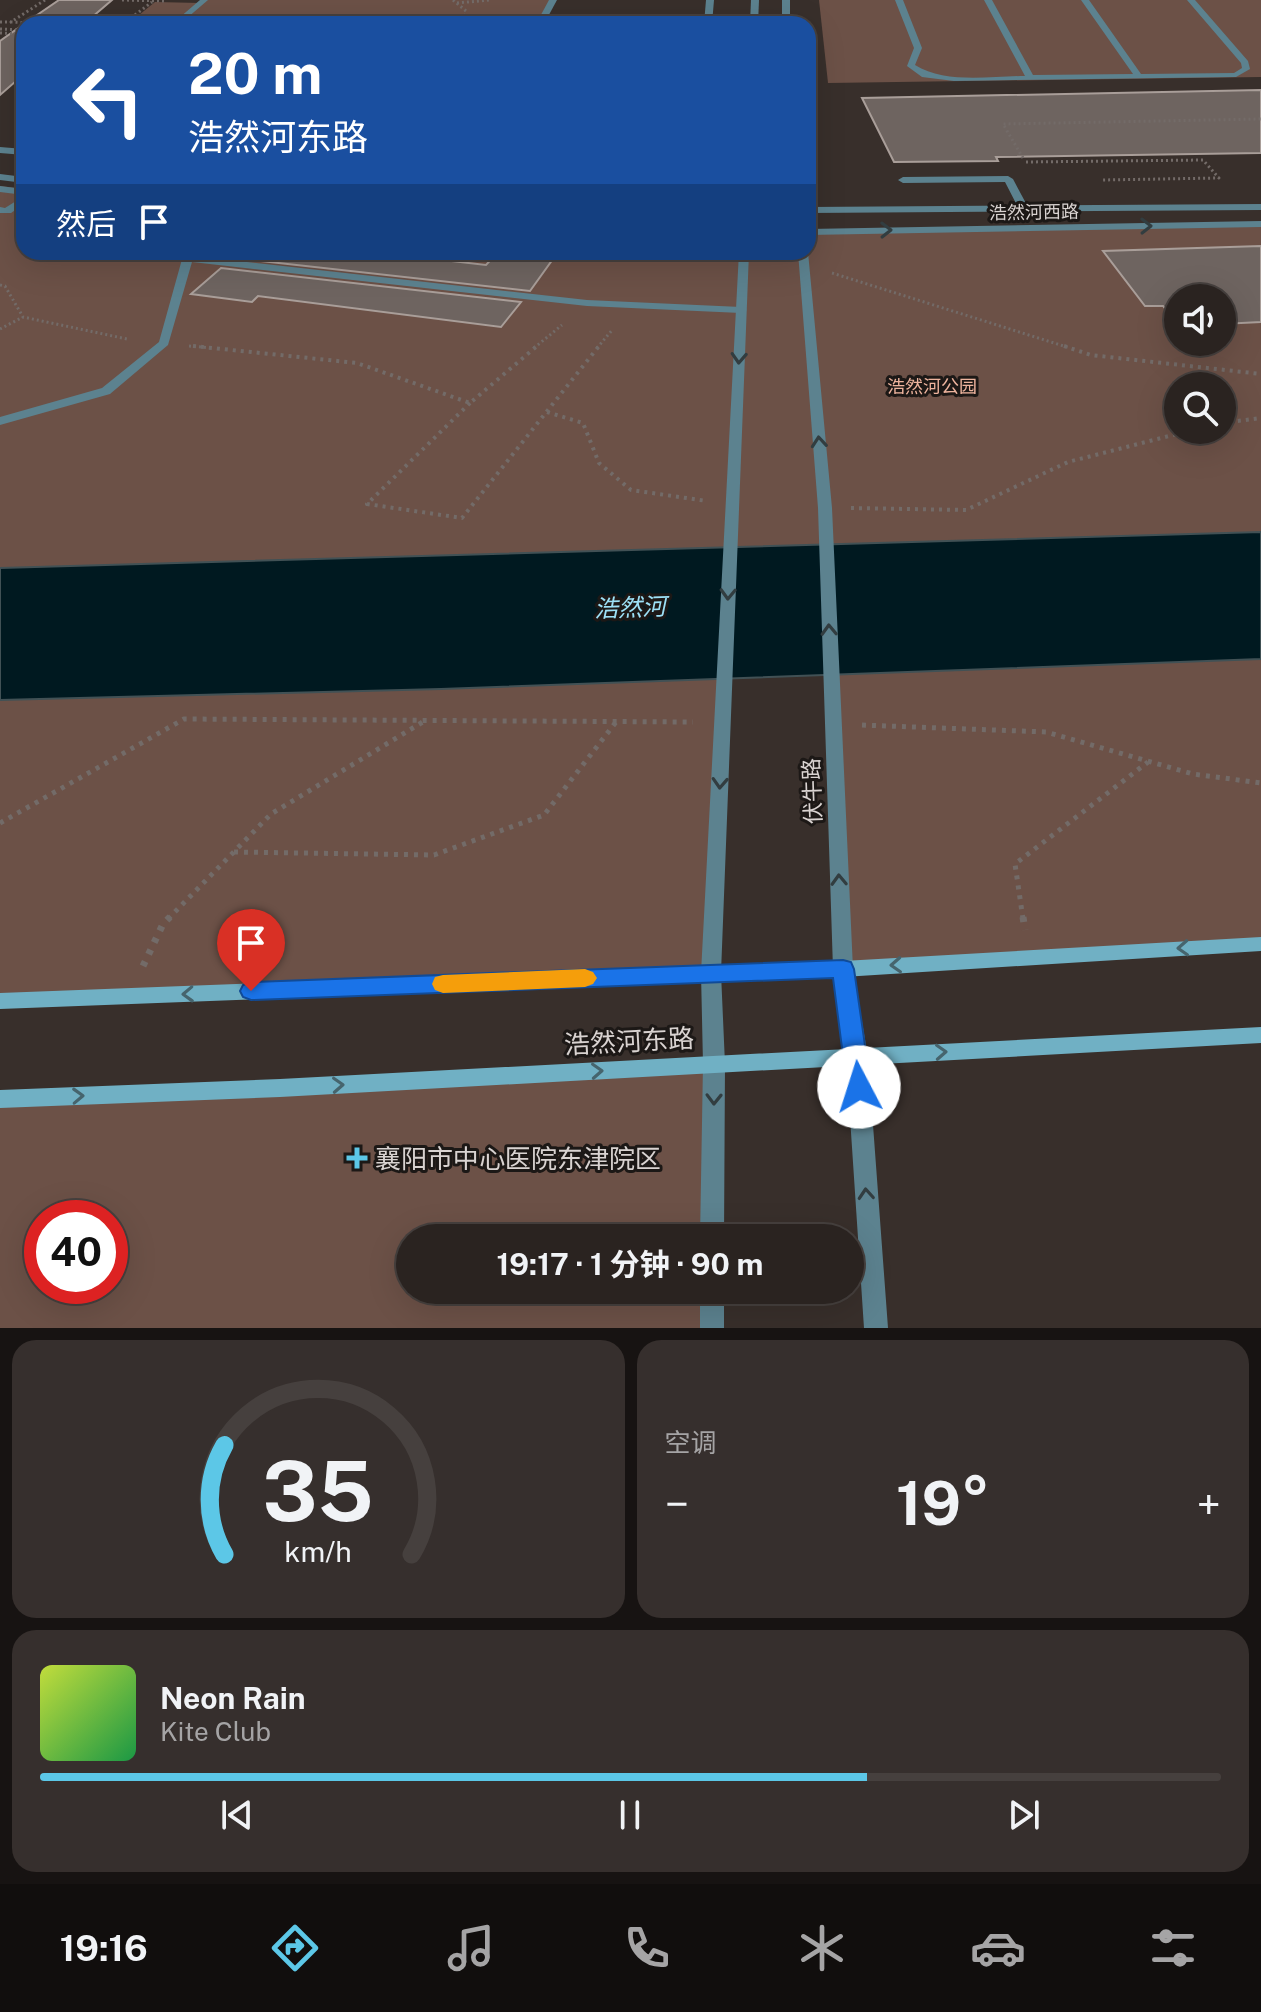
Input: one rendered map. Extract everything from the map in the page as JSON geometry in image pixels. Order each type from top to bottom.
[{"type":"main road","points":[[0,1001],[843,969],[1261,944]]},
{"type":"main road","name":"浩然河东路","points":[[0,1099],[280,1088],[1261,1035]]},
{"type":"street","points":[[185,16],[204,0]]},
{"type":"street","points":[[899,0],[918,48],[911,66],[925,75],[954,79],[1236,75],[1246,69],[1245,63],[1191,0]]},
{"type":"street","points":[[988,0],[1030,78]]},
{"type":"street","points":[[1085,0],[1138,76]]},
{"type":"street","points":[[903,180],[1008,179],[1024,209]]},
{"type":"street","name":"浩然河西路","points":[[816,210],[1261,207]]},
{"type":"street","name":"浩然河西路","points":[[816,232],[1261,224]]},
{"type":"street","points":[[0,421],[106,391],[164,343],[187,260]]},
{"type":"street","points":[[230,260],[587,303],[741,310]]},
{"type":"street","points":[[712,1224],[714,1064],[711,973],[744,260]]},
{"type":"street","name":"伏牛路","points":[[803,260],[825,514],[843,969],[857,1057],[876,1328]]},
{"type":"street","points":[[712,1304],[712,1328]]},
{"type":"path","points":[[20,16],[45,0]]},
{"type":"path","points":[[455,2],[490,0]]},
{"type":"path","points":[[133,16],[153,1]]},
{"type":"path","points":[[11,22],[16,19]]},
{"type":"path","points":[[0,22],[16,22]]},
{"type":"path","points":[[11,38],[16,35]]},
{"type":"path","points":[[1026,162],[1003,124],[1261,119]]},
{"type":"path","points":[[1015,162],[1203,160],[1219,178],[1093,180],[1115,208]]},
{"type":"path","points":[[809,260],[1091,355],[1261,374]]},
{"type":"path","points":[[0,285],[5,286],[23,317]]},
{"type":"path","points":[[587,303],[470,403],[367,504],[462,518],[631,306]]},
{"type":"path","points":[[0,329],[23,317],[134,340],[357,363],[470,403]]},
{"type":"path","points":[[547,412],[583,423],[599,463],[631,490],[732,510]]},
{"type":"path","points":[[1236,421],[1261,418]]},
{"type":"path","points":[[825,514],[966,510],[1068,462],[1164,437]]},
{"type":"path","points":[[0,823],[184,719],[617,721],[723,713]]},
{"type":"path","points":[[833,716],[1046,732],[1193,774],[1261,783]]},
{"type":"path","points":[[129,996],[163,924],[271,814],[427,720]]},
{"type":"path","points":[[234,852],[434,855],[544,815],[617,721]]},
{"type":"path","points":[[1030,957],[1015,864],[1149,761]]},
{"type":"green space","points":[[204,0],[553,0],[544,16],[138,16],[155,2],[200,3]]},
{"type":"green space","points":[[819,0],[1261,0],[1261,77],[828,83]]},
{"type":"green space","name":"浩然河公园","points":[[0,186],[16,188],[16,260],[816,260],[816,232],[1261,224],[1261,532],[0,568]]},
{"type":"green space","points":[[1261,659],[1261,949],[843,969],[831,669]]},
{"type":"green space","points":[[725,678],[711,973],[0,1001],[0,700]]},
{"type":"green space","name":"襄阳市中心医院东津院区","points":[[714,1064],[712,1224],[396,1224],[396,1304],[712,1304],[712,1328],[0,1328],[0,1099]]},
{"type":"water","name":"浩然河","points":[[1261,532],[1261,659],[441,689],[0,700],[0,568]]},
{"type":"building","points":[[59,0],[112,0],[93,16],[36,16]]},
{"type":"building","points":[[16,30],[16,81],[0,95],[0,41]]},
{"type":"building","points":[[1261,90],[1261,153],[996,157],[998,161],[894,162],[862,98]]},
{"type":"building","points":[[1261,246],[1261,322],[1236,323],[1236,284],[1164,284],[1164,307],[1145,306],[1103,251]]},
{"type":"building","points":[[251,260],[443,260],[486,265],[491,260],[552,260],[530,291]]},
{"type":"building","points":[[221,268],[521,302],[501,327],[258,296],[252,302],[191,294]]},
{"type":"slow traffic","points":[[443,984],[585,978]]},
{"type":"place","name":"襄阳市中心医院东津院区","points":[[357,1158]]},
{"type":"route","points":[[251,991],[843,969],[859,1087]]}]
